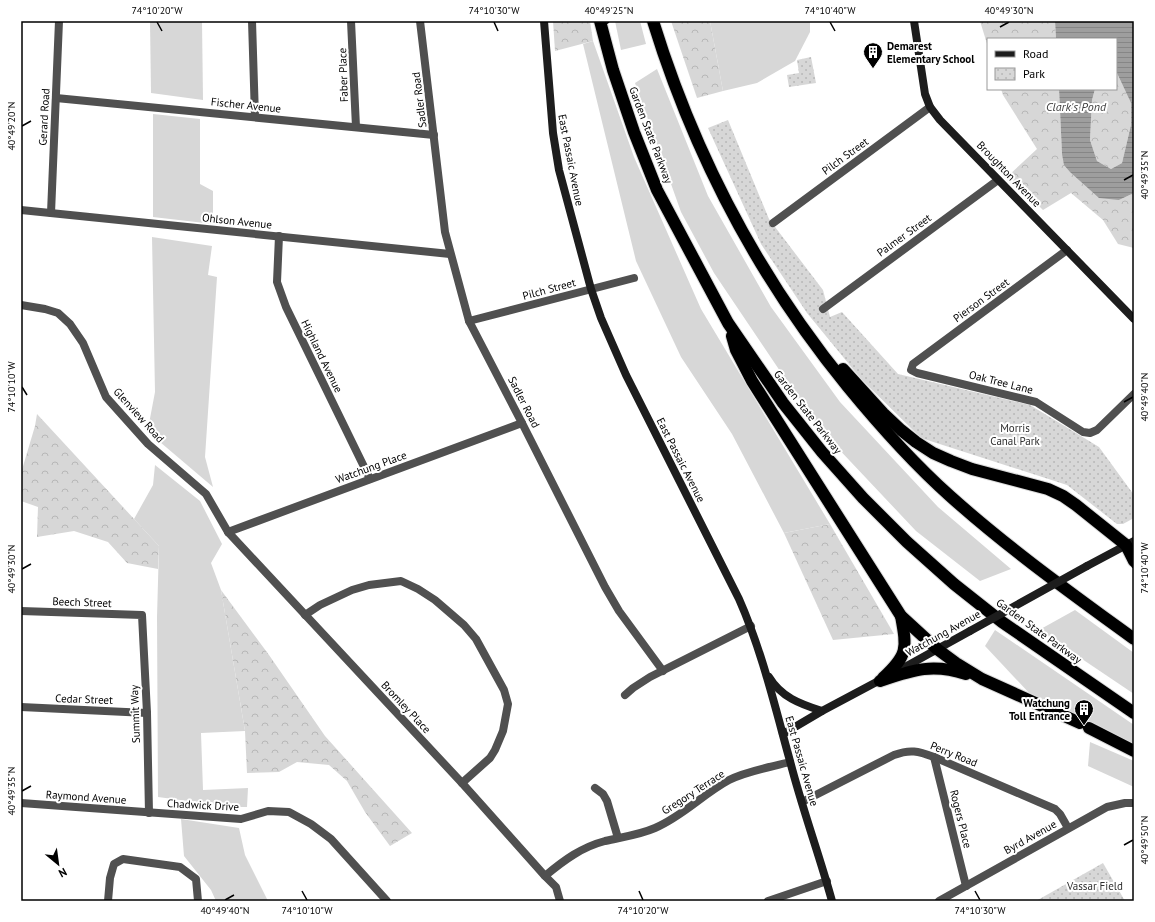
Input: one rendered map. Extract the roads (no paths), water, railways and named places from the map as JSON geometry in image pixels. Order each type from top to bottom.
[{"type":"highway","name":"Garden State Parkway","points":[[600,21],[613,70],[634,132],[657,190],[728,323],[783,403],[822,452],[863,498],[907,542],[954,584],[1002,622],[1134,713]]},
{"type":"highway","points":[[653,21],[663,55],[682,106],[702,155],[729,208],[758,261],[791,312],[827,361],[866,409],[905,453],[949,495],[1002,540],[1134,639]]},
{"type":"highway","points":[[791,312],[883,413],[916,442],[933,453],[972,469],[1048,489],[1064,496],[1130,543],[1134,560]]},
{"type":"highway","points":[[728,323],[736,350],[752,381],[901,616],[937,649],[982,679],[1134,751]]},
{"type":"highway","points":[[880,681],[902,657],[905,639],[901,616]]},
{"type":"highway","points":[[880,681],[933,667],[952,670],[982,679]]},
{"type":"main road","name":"East Passaic Avenue","points":[[544,21],[553,133],[568,206],[591,289],[601,318],[623,369],[740,599],[751,626],[832,901]]},
{"type":"main road","name":"Broughton Avenue","points":[[914,21],[925,94],[930,107],[940,120],[1134,319]]},
{"type":"main road","name":"Watchung Avenue","points":[[783,734],[822,711],[880,681],[1130,543]]},
{"type":"main road","points":[[763,666],[779,691],[792,700],[822,711]]},
{"type":"street","name":"Gerard Road","points":[[51,213],[59,21]]},
{"type":"street","points":[[252,21],[255,117]]},
{"type":"street","name":"Faber Place","points":[[351,21],[356,127]]},
{"type":"street","name":"Sadler Road","points":[[420,21],[445,232],[469,321],[605,586],[619,611],[663,671]]},
{"type":"street","name":"Fischer Avenue","points":[[56,98],[434,135]]},
{"type":"street","name":"Pilch Street","points":[[773,223],[930,107]]},
{"type":"street","name":"Palmer Street","points":[[823,309],[998,180]]},
{"type":"street","name":"Ohlson Avenue","points":[[21,210],[450,254]]},
{"type":"street","name":"Highland Avenue","points":[[279,236],[277,282],[286,307],[370,479]]},
{"type":"street","name":"Pierson Street","points":[[911,370],[913,364],[1068,250]]},
{"type":"street","name":"Pilch Street","points":[[469,321],[634,278]]},
{"type":"street","name":"Glenview Road","points":[[21,305],[58,313],[70,324],[83,343],[106,397],[148,444],[206,494],[228,532]]},
{"type":"street","name":"Oak Tree Lane","points":[[911,370],[916,373],[1036,402],[1083,432],[1090,433],[1097,430],[1134,394]]},
{"type":"street","name":"Watchung Place","points":[[228,532],[522,423]]},
{"type":"street","name":"Bromley Place","points":[[228,532],[462,783],[546,876],[556,888],[560,901]]},
{"type":"street","points":[[306,615],[325,602],[352,590],[369,585],[401,581],[418,589],[435,600],[464,625],[476,639],[504,690],[508,704],[503,731],[495,750],[490,758],[462,783]]},
{"type":"street","name":"Beech Street","points":[[21,610],[142,615]]},
{"type":"street","name":"Summit Way","points":[[142,615],[147,713],[149,813]]},
{"type":"street","points":[[625,695],[650,677],[751,626]]},
{"type":"street","name":"Cedar Street","points":[[21,707],[147,713]]},
{"type":"street","name":"Perry Road","points":[[802,802],[894,755],[906,751],[915,751],[934,757],[1055,808],[1068,828]]},
{"type":"street","name":"Rogers Place","points":[[934,757],[966,886]]},
{"type":"street","name":"Gregory Terrace","points":[[546,876],[582,850],[604,842],[636,835],[655,828],[686,811],[716,788],[731,779],[790,762]]},
{"type":"street","points":[[595,788],[603,794],[607,801],[618,838]]},
{"type":"street","name":"Raymond Avenue","points":[[21,803],[149,813]]},
{"type":"street","name":"Byrd Avenue","points":[[939,901],[1107,807],[1125,803],[1134,803]]},
{"type":"street","name":"Chadwick Drive","points":[[149,813],[241,819],[268,811],[289,812],[311,824],[332,839],[387,901]]},
{"type":"street","points":[[108,901],[110,878],[114,864],[123,859],[180,867],[196,879],[198,901]]},
{"type":"street","points":[[768,901],[826,882]]},
{"type":"water","name":"Clark's Pond","points":[[1055,21],[1134,21],[1134,193],[1119,200],[1099,198],[1064,165],[1062,154],[1059,90],[1095,90],[1092,100],[1090,140],[1097,161],[1111,169],[1122,163],[1131,125],[1131,103],[1117,73],[1117,38],[1056,38]]},
{"type":"place","name":"Demarest Elementary School","points":[[873,69]]},
{"type":"place","name":"Watchung Toll Entrance","points":[[1084,726]]},
{"type":"park label","name":"Morris Canal Park","points":[[1015,434]]},
{"type":"park label","name":"Vassar Field","points":[[1095,886]]}]
